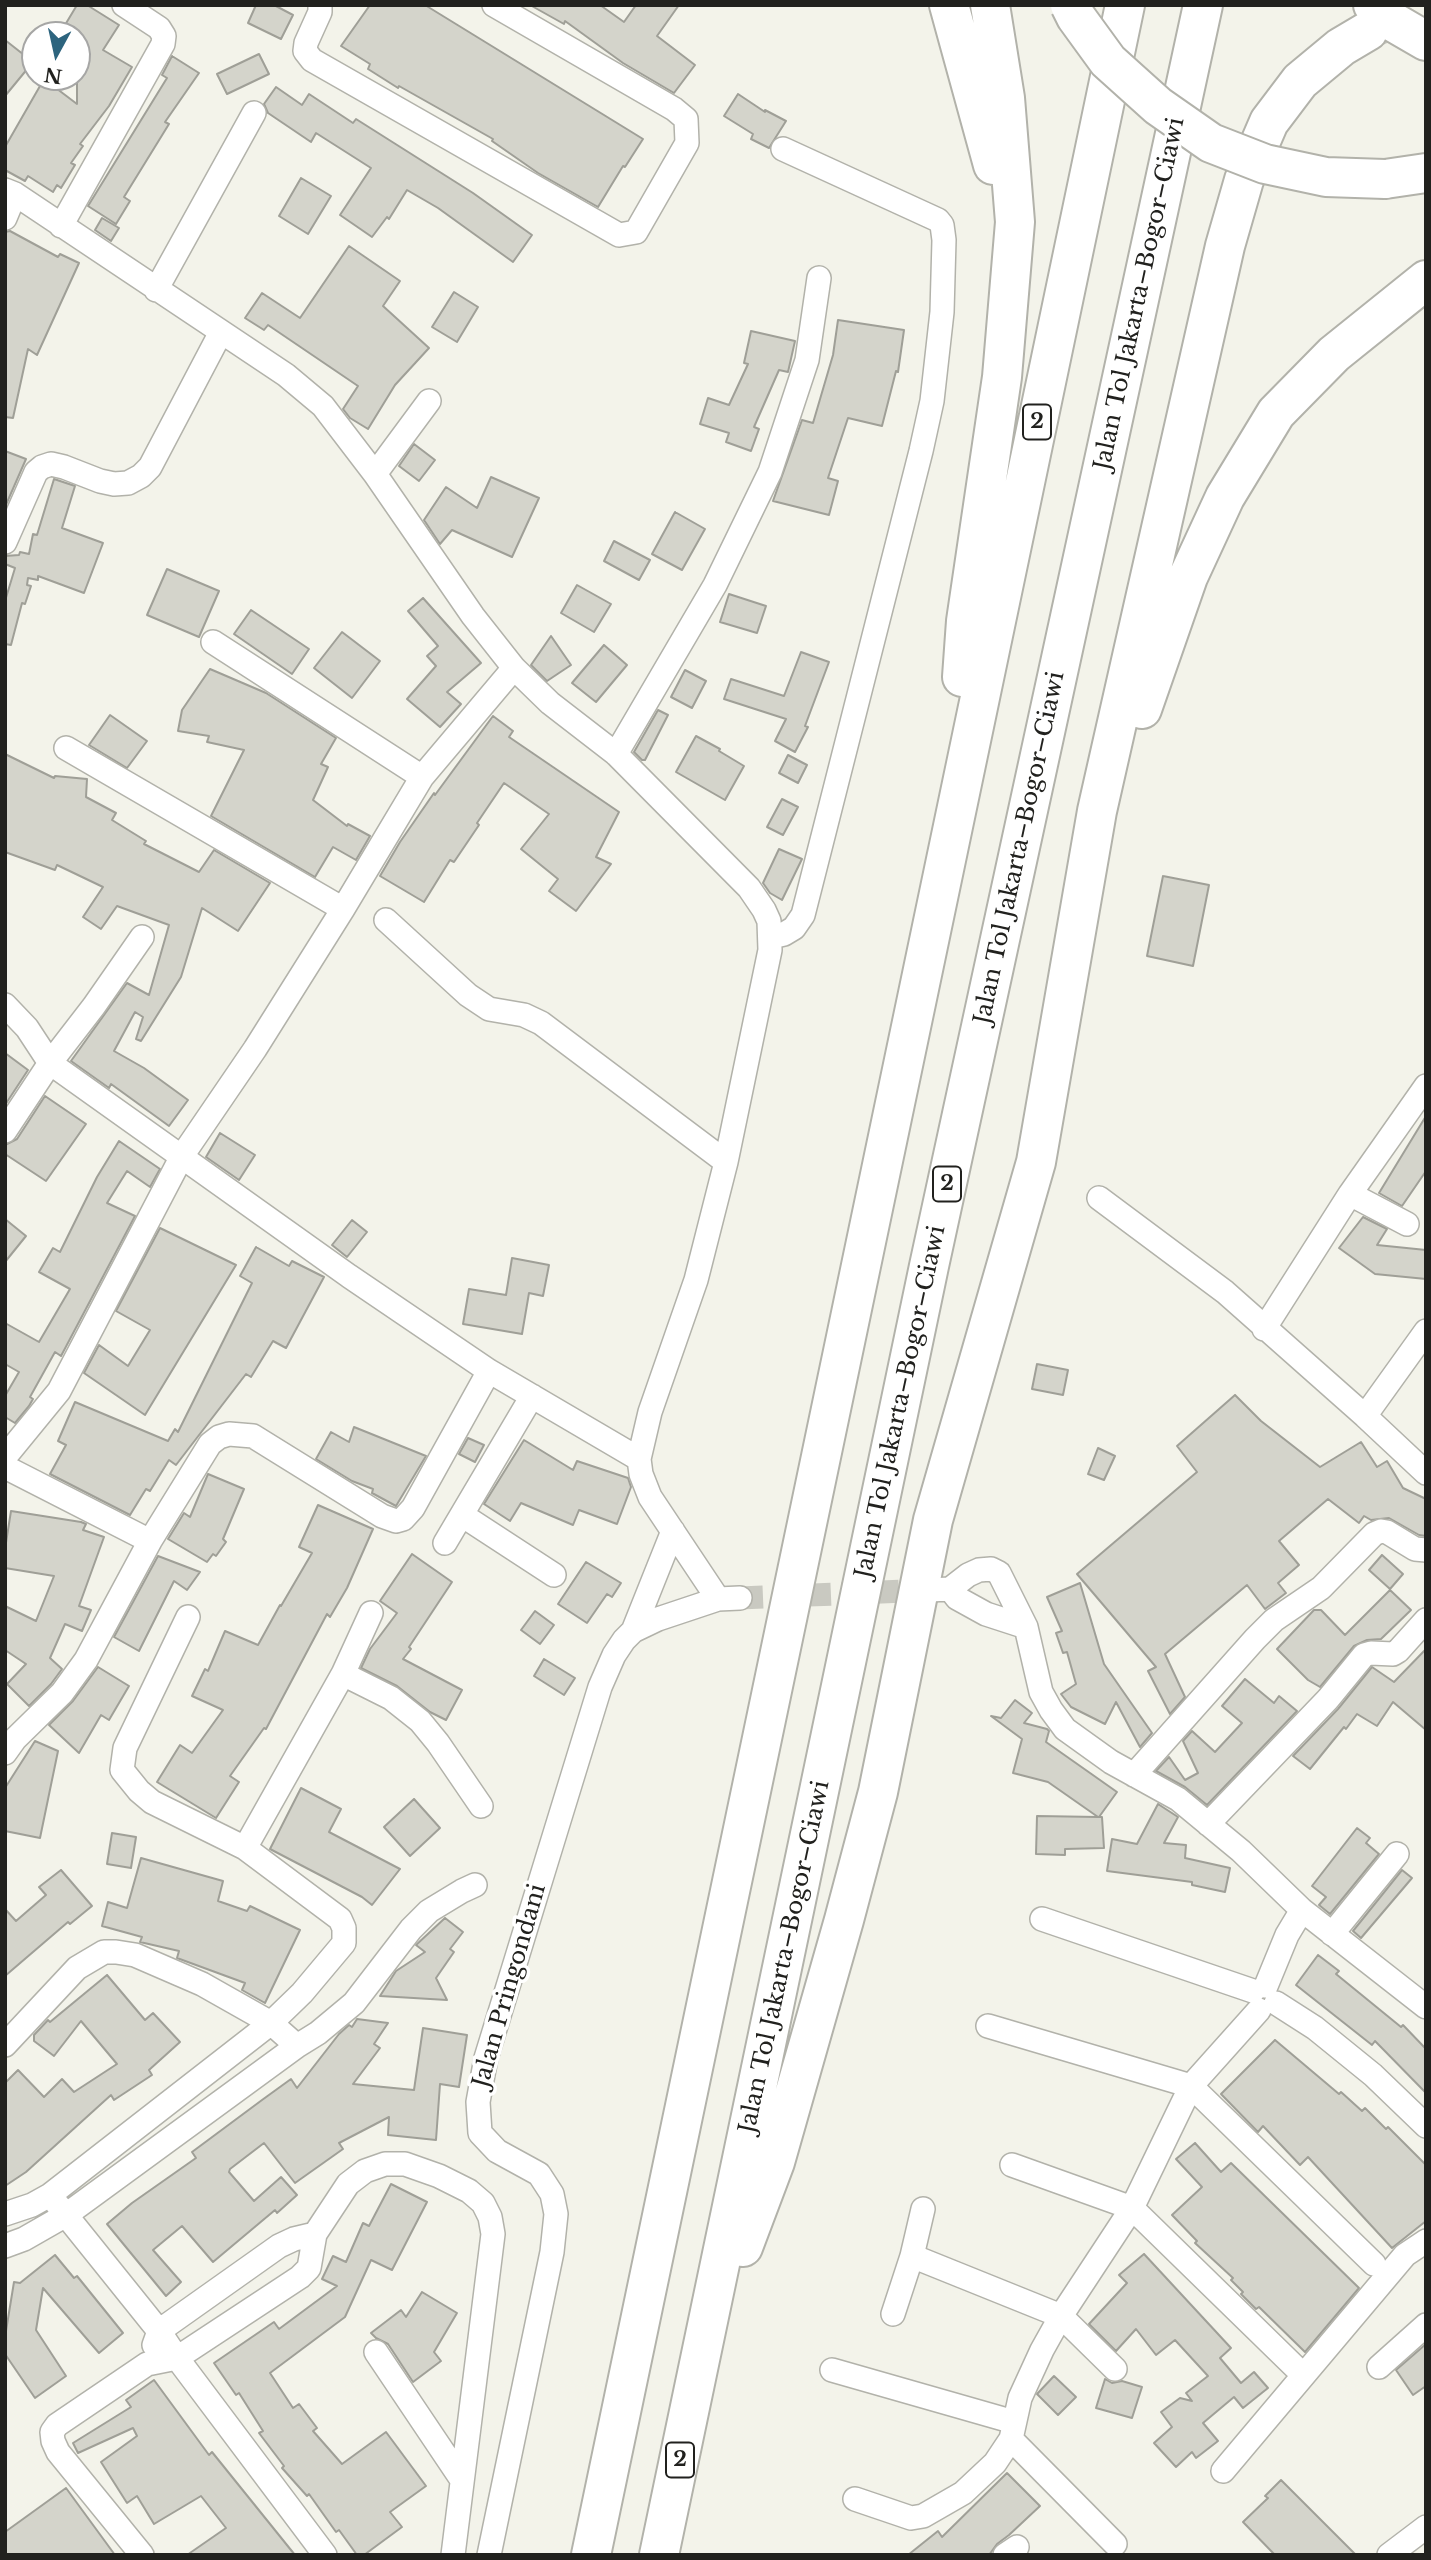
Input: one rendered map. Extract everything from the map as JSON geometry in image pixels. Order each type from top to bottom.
[{"type":"highway","points":[[949,5],[973,87],[987,149],[1015,222]]},
{"type":"highway","points":[[948,839],[966,621],[1002,377],[1015,222],[1005,98],[990,5]]},
{"type":"highway","points":[[1070,5],[1076,18],[1108,61],[1158,107],[1211,143],[1265,164],[1326,177],[1385,178],[1426,173]]},
{"type":"highway","name":"2","points":[[591,2555],[948,839],[1125,5]]},
{"type":"highway","name":"Jalan Tol Jakarta–Bogor–Ciawi","points":[[659,2555],[929,1266],[1203,5]]},
{"type":"highway","points":[[700,2364],[775,2162],[841,1933],[878,1792],[933,1520],[1036,1161],[1097,811],[1225,246],[1244,180],[1269,122],[1300,80],[1341,47],[1371,18],[1423,18]]},
{"type":"highway","points":[[1097,811],[1141,713],[1188,576],[1225,497],[1276,413],[1335,354],[1426,280]]},
{"type":"street","points":[[61,226],[163,44],[164,36],[159,29],[124,5]]},
{"type":"street","points":[[320,5],[320,12],[306,43],[305,51],[312,60],[619,235],[636,232],[687,143],[686,119],[674,109],[494,5]]},
{"type":"street","points":[[156,289],[254,113]]},
{"type":"street","points":[[771,937],[794,928],[803,915],[921,451],[934,388],[942,312],[944,240],[942,225],[938,220],[783,149]]},
{"type":"street","points":[[5,219],[10,192],[304,388],[341,427],[472,616],[514,668],[550,703],[615,754],[749,888],[769,921],[771,937],[726,1162],[696,1280],[650,1412],[639,1459],[641,1474],[650,1497],[673,1531],[633,1631]]},
{"type":"street","points":[[615,754],[715,585],[770,472],[807,360],[819,278]]},
{"type":"street","points":[[5,542],[36,472],[42,467],[51,464],[64,467],[114,484],[128,483],[141,476],[150,467],[221,332]]},
{"type":"street","points":[[376,474],[429,401]]},
{"type":"street","points":[[213,642],[422,777]]},
{"type":"street","points":[[5,1457],[59,1391],[182,1156],[255,1049],[422,777],[514,668]]},
{"type":"street","points":[[66,748],[343,909]]},
{"type":"street","points":[[386,920],[468,995],[489,1009],[524,1015],[541,1023],[726,1162]]},
{"type":"street","points":[[5,1130],[142,937]]},
{"type":"street","points":[[5,1005],[27,1028],[50,1063],[349,1276],[489,1371],[639,1459]]},
{"type":"street","points":[[1264,1329],[1350,1194],[1426,1086]]},
{"type":"street","points":[[1350,1194],[1407,1224]]},
{"type":"street","points":[[1099,1198],[1225,1292],[1426,1473]]},
{"type":"street","points":[[1365,1416],[1426,1331]]},
{"type":"street","points":[[5,1754],[15,1739],[62,1693],[86,1661],[150,1541],[210,1444],[229,1434],[253,1436],[382,1516],[396,1521],[403,1519],[413,1508],[489,1371]]},
{"type":"street","points":[[445,1543],[532,1396]]},
{"type":"street","points":[[5,1467],[150,1541]]},
{"type":"street","points":[[463,1515],[554,1575]]},
{"type":"street","name":"Jalan Pringondani","points":[[489,2555],[552,2252],[556,2214],[552,2194],[539,2174],[497,2151],[480,2133],[480,2082],[600,1687],[614,1655],[633,1631],[659,1619],[729,1598],[673,1531]]},
{"type":"street","points":[[1134,1775],[1255,1639],[1274,1620],[1321,1588],[1374,1534],[1387,1532],[1415,1549],[1426,1550]]},
{"type":"street","points":[[1026,1627],[997,1619],[940,1589],[979,1570],[991,1569],[999,1573],[1026,1627],[1041,1692],[1065,1729],[1078,1740],[1178,1800],[1241,1851],[1302,1910],[1426,2007]]},
{"type":"street","points":[[245,1848],[344,1674],[371,1613]]},
{"type":"street","points":[[5,2214],[32,2205],[50,2195],[271,2022],[302,1993],[344,1943],[344,1928],[340,1919],[245,1848],[152,1802],[121,1770],[125,1748],[188,1617]]},
{"type":"street","points":[[1208,1824],[1328,1699],[1364,1655],[1393,1654],[1426,1620]]},
{"type":"street","points":[[344,1674],[391,1698],[420,1721],[438,1742],[481,1806]]},
{"type":"street","points":[[1332,1934],[1397,1854]]},
{"type":"street","points":[[5,2246],[24,2239],[66,2216],[318,2033],[355,2003],[411,1929],[429,1911],[475,1885]]},
{"type":"street","points":[[855,2499],[911,2518],[923,2516],[963,2493],[983,2477],[1005,2452],[1026,2384],[1061,2316],[1132,2208],[1191,2086],[1264,1998],[1287,1935],[1302,1910]]},
{"type":"street","points":[[1042,1919],[1264,1998],[1315,2028],[1373,2075],[1426,2126]]},
{"type":"street","points":[[5,2045],[77,1968],[104,1952],[135,1955],[202,1984],[271,2022],[297,2046]]},
{"type":"street","points":[[988,2026],[1191,2086],[1374,2264]]},
{"type":"street","points":[[142,2555],[67,2465],[53,2441],[52,2432],[67,2416],[147,2364],[177,2358],[300,2277],[309,2268],[315,2234],[348,2185],[365,2171],[385,2164],[405,2164],[439,2176],[469,2191],[483,2203],[492,2225],[492,2254],[453,2555]]},
{"type":"street","points":[[1012,2165],[1132,2208],[1296,2367]]},
{"type":"street","points":[[50,2195],[159,2332],[325,2555]]},
{"type":"street","points":[[893,2314],[912,2256],[923,2209]]},
{"type":"street","points":[[147,2364],[159,2332],[279,2246],[315,2234]]},
{"type":"street","points":[[1223,2471],[1405,2255],[1426,2241]]},
{"type":"street","points":[[912,2256],[1061,2316],[1115,2369]]},
{"type":"street","points":[[1379,2367],[1426,2325]]},
{"type":"street","points":[[376,2352],[462,2480]]},
{"type":"street","points":[[832,2370],[1012,2430],[1115,2544]]},
{"type":"street","points":[[1389,2555],[1426,2527]]},
{"type":"building","points":[[77,5],[87,5],[119,25],[103,50],[132,67],[109,106],[80,144],[83,146],[71,163],[75,165],[61,188],[57,185],[53,192],[28,176],[25,181],[5,170],[5,147],[37,91],[60,91],[77,104],[77,91],[91,91],[91,21],[67,21]]},
{"type":"building","points":[[256,5],[274,5],[293,15],[281,39],[248,23]]},
{"type":"building","points":[[370,5],[425,5],[643,139],[598,207],[538,173],[492,141],[493,139],[399,86],[398,88],[368,69],[370,64],[341,46]]},
{"type":"building","points":[[530,5],[600,5],[624,22],[636,5],[679,5],[657,36],[695,65],[674,93],[623,63],[565,21],[564,24]]},
{"type":"building","points":[[5,40],[21,53],[21,77],[5,96]]},
{"type":"building","points":[[259,54],[269,74],[227,94],[217,74]]},
{"type":"building","points":[[172,56],[199,73],[165,122],[169,124],[124,197],[130,201],[116,224],[88,206],[167,78],[162,75]]},
{"type":"building","points":[[276,87],[302,105],[309,94],[353,123],[356,119],[473,193],[532,235],[513,262],[438,208],[407,190],[389,219],[387,217],[372,237],[340,215],[371,168],[316,133],[311,142],[268,113],[264,104]]},
{"type":"building","points":[[738,94],[765,112],[786,121],[769,148],[751,139],[753,134],[724,116]]},
{"type":"building","points":[[301,178],[331,196],[308,234],[279,216]]},
{"type":"building","points":[[102,218],[119,228],[111,241],[95,230]]},
{"type":"building","points":[[10,231],[58,257],[60,254],[79,263],[37,355],[28,349],[13,418],[5,417],[5,232]]},
{"type":"building","points":[[349,246],[400,281],[383,306],[429,348],[395,385],[368,429],[350,418],[343,409],[358,386],[268,325],[264,330],[245,318],[262,293],[300,318]]},
{"type":"building","points":[[454,292],[478,307],[457,342],[432,327]]},
{"type":"building","points":[[838,320],[904,330],[898,372],[896,371],[882,426],[848,418],[828,478],[838,481],[829,515],[773,501],[802,420],[813,423],[833,355]]},
{"type":"building","points":[[751,331],[795,341],[788,372],[779,370],[754,427],[759,429],[751,451],[726,442],[729,433],[700,424],[708,398],[729,405],[748,364],[744,363]]},
{"type":"building","points":[[414,444],[435,460],[419,481],[399,466]]},
{"type":"building","points":[[5,451],[26,459],[5,507]]},
{"type":"building","points":[[491,477],[539,498],[512,557],[452,530],[440,544],[424,520],[446,487],[477,508]]},
{"type":"building","points":[[54,479],[75,486],[62,528],[103,543],[84,593],[38,576],[38,580],[28,578],[27,585],[31,586],[25,604],[22,603],[11,645],[5,644],[5,601],[15,568],[5,564],[5,556],[19,555],[20,552],[29,554],[33,534],[37,535]]},
{"type":"building","points":[[675,512],[705,529],[682,570],[652,554]]},
{"type":"building","points":[[614,541],[650,560],[639,580],[604,561]]},
{"type":"building","points":[[167,569],[219,591],[199,637],[147,615]]},
{"type":"building","points":[[577,585],[611,604],[594,632],[561,613]]},
{"type":"building","points":[[729,594],[766,606],[757,633],[720,622]]},
{"type":"building","points":[[423,598],[481,663],[447,692],[461,704],[440,727],[407,699],[436,666],[427,656],[438,646],[408,611]]},
{"type":"building","points":[[251,610],[309,649],[292,674],[234,634]]},
{"type":"building","points":[[342,632],[380,661],[352,698],[314,668]]},
{"type":"building","points":[[551,636],[571,665],[547,681],[531,665]]},
{"type":"building","points":[[604,645],[627,665],[596,702],[572,683]]},
{"type":"building","points":[[801,652],[829,662],[805,726],[808,727],[795,752],[775,741],[786,719],[724,699],[731,679],[784,696]]},
{"type":"building","points":[[210,669],[266,693],[336,738],[321,764],[328,767],[313,800],[347,826],[348,824],[370,836],[356,860],[333,847],[315,877],[211,816],[244,750],[207,742],[209,736],[178,731],[182,710]]},
{"type":"building","points":[[685,670],[706,681],[692,708],[671,697]]},
{"type":"building","points":[[658,710],[668,715],[645,760],[642,760],[634,752]]},
{"type":"building","points":[[110,715],[147,741],[127,768],[89,745]]},
{"type":"building","points":[[493,716],[513,731],[509,737],[619,812],[596,857],[611,864],[576,911],[549,891],[558,879],[521,849],[549,814],[504,783],[477,823],[479,825],[454,862],[450,860],[424,902],[380,876],[434,793],[435,795]]},
{"type":"building","points":[[696,736],[744,766],[725,800],[676,772]]},
{"type":"building","points":[[5,754],[54,778],[87,779],[86,797],[116,813],[112,820],[146,841],[144,844],[199,872],[214,850],[270,883],[238,931],[202,908],[181,977],[141,1041],[136,1039],[143,1017],[135,1012],[114,1051],[144,1068],[188,1100],[169,1126],[111,1084],[109,1088],[71,1061],[127,983],[149,995],[169,925],[117,906],[101,929],[83,917],[103,887],[57,865],[55,870],[5,852]]},
{"type":"building","points":[[788,755],[807,765],[798,783],[779,773]]},
{"type":"building","points":[[782,799],[798,807],[783,835],[767,827]]},
{"type":"building","points":[[779,849],[802,859],[782,900],[770,893],[763,883]]},
{"type":"building","points":[[1163,876],[1209,885],[1193,966],[1147,956]]},
{"type":"building","points":[[5,1053],[28,1070],[5,1105]]},
{"type":"building","points":[[45,1096],[86,1124],[46,1181],[5,1154],[5,1145],[17,1139]]},
{"type":"building","points":[[1426,1116],[1426,1171],[1402,1206],[1379,1193]]},
{"type":"building","points":[[220,1133],[255,1155],[239,1180],[206,1157]]},
{"type":"building","points":[[119,1141],[160,1169],[150,1187],[127,1171],[107,1203],[135,1216],[61,1356],[55,1352],[30,1397],[33,1399],[15,1423],[5,1417],[5,1396],[19,1372],[5,1364],[5,1323],[39,1342],[70,1289],[39,1272],[53,1248],[60,1252],[97,1177]]},
{"type":"building","points":[[1363,1217],[1387,1229],[1377,1245],[1426,1250],[1426,1279],[1375,1274],[1339,1248]]},
{"type":"building","points":[[5,1219],[26,1236],[5,1262]]},
{"type":"building","points":[[352,1220],[367,1232],[347,1257],[332,1245]]},
{"type":"building","points":[[160,1228],[236,1265],[145,1415],[84,1373],[99,1345],[128,1366],[150,1330],[116,1311]]},
{"type":"building","points":[[256,1247],[289,1266],[292,1261],[324,1277],[286,1348],[273,1341],[251,1377],[246,1374],[176,1465],[169,1460],[150,1491],[146,1489],[130,1515],[50,1474],[66,1445],[58,1441],[75,1402],[168,1441],[175,1429],[178,1432],[252,1283],[240,1276]]},
{"type":"building","points":[[512,1258],[549,1265],[543,1296],[529,1293],[522,1334],[463,1324],[469,1289],[506,1295]]},
{"type":"building","points":[[1037,1364],[1068,1370],[1063,1395],[1032,1389]]},
{"type":"building","points":[[1235,1395],[1261,1421],[1320,1467],[1361,1442],[1377,1467],[1387,1461],[1403,1488],[1426,1499],[1426,1536],[1419,1535],[1389,1518],[1371,1520],[1364,1516],[1359,1523],[1328,1499],[1279,1541],[1299,1565],[1278,1583],[1286,1593],[1265,1609],[1247,1585],[1165,1654],[1185,1697],[1170,1714],[1148,1671],[1156,1667],[1077,1574],[1197,1472],[1177,1446]]},
{"type":"building","points":[[354,1427],[426,1456],[396,1506],[372,1493],[373,1489],[352,1481],[316,1459],[331,1432],[349,1442]]},
{"type":"building","points":[[468,1438],[484,1445],[475,1462],[459,1454]]},
{"type":"building","points":[[524,1440],[573,1470],[577,1461],[628,1478],[631,1487],[617,1524],[579,1510],[573,1525],[521,1503],[510,1521],[484,1504]]},
{"type":"building","points":[[1098,1448],[1115,1456],[1104,1480],[1088,1474]]},
{"type":"building","points":[[208,1474],[244,1489],[223,1539],[226,1542],[216,1556],[213,1554],[207,1562],[168,1539],[184,1513],[190,1517]]},
{"type":"building","points":[[318,1505],[373,1529],[347,1588],[330,1617],[327,1614],[266,1729],[264,1728],[230,1776],[239,1782],[216,1818],[157,1782],[180,1745],[192,1753],[223,1710],[192,1696],[205,1669],[208,1671],[225,1631],[258,1645],[312,1553],[299,1547]]},
{"type":"building","points":[[11,1511],[81,1522],[86,1524],[83,1530],[104,1537],[79,1606],[91,1610],[82,1631],[65,1624],[50,1658],[62,1669],[29,1706],[7,1684],[26,1664],[5,1650],[5,1606],[36,1621],[54,1576],[5,1568]]},
{"type":"building","points":[[412,1554],[452,1582],[403,1659],[462,1690],[446,1720],[430,1712],[397,1686],[361,1668],[370,1649],[397,1613],[380,1601]]},
{"type":"building","points":[[1382,1555],[1403,1574],[1390,1589],[1369,1570]]},
{"type":"building","points":[[158,1556],[200,1572],[187,1590],[174,1581],[139,1651],[114,1637]]},
{"type":"building","points":[[586,1562],[621,1583],[612,1597],[607,1594],[587,1623],[558,1604]]},
{"type":"building","points":[[1080,1583],[1104,1664],[1152,1733],[1140,1747],[1116,1702],[1105,1724],[1071,1707],[1061,1694],[1076,1684],[1067,1652],[1063,1653],[1056,1633],[1062,1631],[1047,1597]]},
{"type":"building","points":[[1390,1590],[1411,1610],[1381,1639],[1367,1640],[1354,1646],[1320,1687],[1308,1680],[1277,1649],[1314,1610],[1321,1610],[1345,1635]]},
{"type":"building","points":[[535,1611],[554,1625],[540,1644],[521,1630]]},
{"type":"building","points":[[1426,1649],[1426,1730],[1393,1702],[1377,1726],[1357,1714],[1310,1769],[1293,1756],[1338,1709],[1372,1667],[1394,1682]]},
{"type":"building","points":[[544,1659],[575,1678],[564,1695],[534,1676]]},
{"type":"building","points":[[98,1667],[129,1686],[109,1720],[101,1715],[79,1753],[49,1725],[73,1701]]},
{"type":"building","points":[[1245,1679],[1274,1703],[1279,1696],[1297,1711],[1207,1805],[1185,1787],[1156,1771],[1169,1757],[1185,1780],[1198,1773],[1183,1741],[1192,1731],[1215,1752],[1242,1723],[1222,1706]]},
{"type":"building","points":[[1015,1700],[1032,1713],[1024,1723],[1047,1729],[1049,1731],[1046,1742],[1117,1792],[1099,1817],[1102,1817],[1104,1848],[1065,1849],[1065,1855],[1036,1854],[1037,1816],[1098,1817],[1048,1782],[1013,1773],[1022,1739],[991,1716],[1001,1718]]},
{"type":"building","points":[[35,1741],[58,1751],[40,1838],[5,1831],[5,1788]]},
{"type":"building","points":[[301,1788],[341,1809],[329,1832],[400,1869],[372,1905],[362,1897],[270,1849]]},
{"type":"building","points":[[414,1799],[440,1828],[410,1856],[384,1827]]},
{"type":"building","points":[[1158,1804],[1178,1817],[1164,1843],[1186,1845],[1185,1858],[1230,1868],[1225,1892],[1192,1885],[1192,1882],[1107,1871],[1112,1839],[1137,1844]]},
{"type":"building","points":[[1357,1828],[1370,1838],[1366,1843],[1379,1854],[1330,1914],[1319,1905],[1326,1897],[1312,1886]]},
{"type":"building","points":[[112,1833],[136,1837],[131,1868],[107,1864]]},
{"type":"building","points":[[141,1858],[223,1881],[218,1901],[247,1911],[250,1906],[300,1930],[265,2003],[242,1990],[245,1983],[177,1958],[179,1951],[140,1942],[142,1937],[102,1926],[108,1902],[127,1908]]},
{"type":"building","points":[[61,1870],[92,1906],[70,1924],[68,1922],[5,1976],[5,1909],[16,1921],[46,1895],[39,1887]]},
{"type":"building","points":[[1402,1870],[1412,1878],[1361,1938],[1353,1931]]},
{"type":"building","points":[[445,1918],[463,1932],[450,1949],[454,1952],[436,1978],[447,2000],[380,1996],[396,1971],[425,1952],[416,1945]]},
{"type":"building","points":[[1318,1955],[1339,1971],[1336,1974],[1401,2027],[1403,2025],[1426,2049],[1426,2093],[1375,2041],[1372,2045],[1296,1985]]},
{"type":"building","points":[[107,1975],[145,2020],[153,2013],[180,2042],[149,2070],[152,2075],[114,2100],[111,2095],[26,2172],[5,2186],[5,2083],[18,2070],[44,2097],[62,2079],[74,2092],[117,2064],[81,2021],[54,2056],[34,2041],[34,2035],[48,2020],[50,2022]]},
{"type":"building","points":[[357,2019],[388,2023],[374,2044],[380,2048],[353,2084],[414,2090],[423,2028],[467,2035],[459,2087],[440,2084],[436,2140],[388,2135],[389,2117],[339,2143],[343,2149],[295,2183],[264,2143],[229,2172],[254,2201],[281,2177],[297,2195],[213,2262],[182,2226],[153,2250],[181,2282],[166,2296],[107,2224],[196,2158],[192,2152],[291,2079],[297,2088],[339,2034],[349,2025],[352,2027]]},
{"type":"building","points":[[1275,2040],[1339,2094],[1341,2092],[1362,2111],[1365,2108],[1386,2129],[1388,2127],[1426,2165],[1426,2221],[1392,2248],[1308,2157],[1300,2165],[1263,2126],[1258,2132],[1221,2094]]},
{"type":"building","points":[[1195,2143],[1221,2172],[1231,2163],[1359,2288],[1305,2352],[1259,2307],[1256,2309],[1241,2294],[1243,2292],[1231,2280],[1233,2278],[1195,2243],[1197,2241],[1172,2215],[1202,2187],[1176,2159]]},
{"type":"building","points":[[391,2184],[427,2202],[392,2270],[371,2260],[345,2317],[270,2373],[293,2408],[299,2404],[317,2428],[313,2431],[342,2464],[386,2432],[426,2486],[390,2512],[402,2527],[364,2555],[357,2555],[339,2530],[336,2532],[309,2494],[307,2496],[282,2468],[284,2466],[259,2433],[263,2431],[239,2393],[236,2395],[214,2363],[274,2322],[279,2329],[337,2286],[322,2279],[333,2256],[346,2262],[363,2223],[369,2226]]},
{"type":"building","points":[[1144,2254],[1231,2348],[1220,2358],[1241,2383],[1254,2372],[1268,2388],[1243,2408],[1234,2397],[1203,2423],[1218,2441],[1196,2458],[1192,2452],[1176,2467],[1154,2443],[1172,2427],[1161,2412],[1180,2398],[1192,2401],[1186,2393],[1208,2376],[1175,2340],[1156,2355],[1136,2329],[1116,2351],[1089,2324],[1127,2283],[1119,2275]]},
{"type":"building","points":[[55,2255],[74,2278],[77,2276],[123,2333],[99,2353],[43,2288],[36,2330],[66,2376],[35,2398],[5,2354],[5,2337],[14,2282],[20,2283]]},
{"type":"building","points":[[422,2292],[457,2313],[434,2352],[441,2361],[413,2382],[388,2344],[371,2333],[401,2310],[406,2317]]},
{"type":"building","points":[[1426,2344],[1426,2386],[1413,2395],[1396,2370]]},
{"type":"building","points":[[1054,2376],[1076,2397],[1058,2415],[1037,2394]]},
{"type":"building","points":[[1105,2379],[1112,2383],[1122,2381],[1142,2387],[1132,2418],[1096,2408]]},
{"type":"building","points":[[154,2380],[209,2455],[212,2452],[295,2555],[187,2555],[226,2528],[201,2496],[154,2524],[137,2496],[127,2503],[101,2462],[137,2436],[133,2428],[78,2453],[73,2443],[131,2407],[126,2400]]},
{"type":"building","points":[[1007,2473],[1040,2506],[997,2544],[989,2555],[908,2555],[938,2531],[942,2537]]},
{"type":"building","points":[[1281,2480],[1356,2555],[1275,2555],[1243,2522],[1268,2498],[1265,2496]]},
{"type":"building","points":[[66,2488],[115,2555],[5,2555],[5,2532]]},
{"type":"tunnel","points":[[1368,31],[1419,7]]},
{"type":"tunnel","points":[[740,1598],[929,1590]]}]
